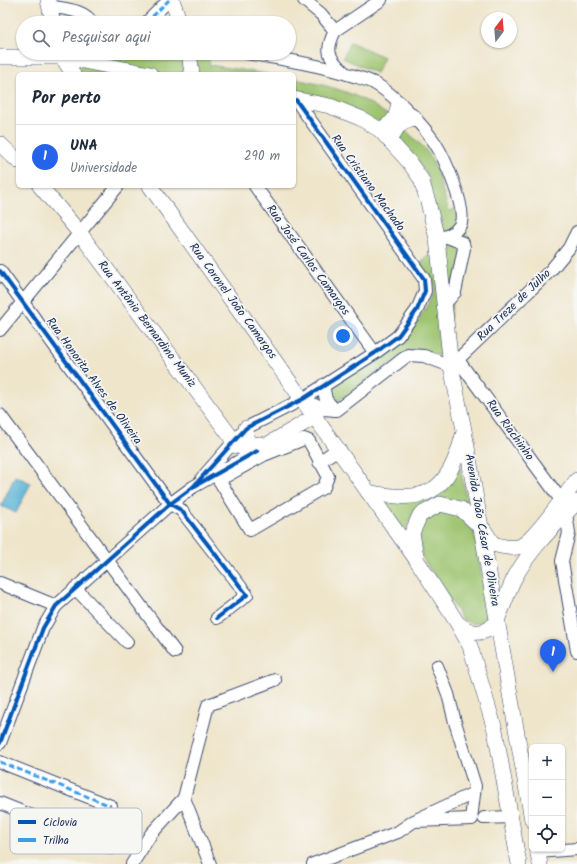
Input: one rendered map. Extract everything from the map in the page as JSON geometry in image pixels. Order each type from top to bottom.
[{"type":"main road","points":[[172,0],[178,16]]},
{"type":"main road","points":[[48,3],[51,16]]},
{"type":"main road","points":[[0,57],[16,57]]},
{"type":"main road","points":[[70,60],[73,72]]},
{"type":"main road","points":[[87,60],[141,72]]},
{"type":"main road","points":[[191,60],[192,72]]},
{"type":"main road","name":"Avenida João César de Oliveira","points":[[296,99],[330,106],[360,118],[385,135],[409,162],[420,179],[442,238],[444,304],[455,363],[464,430],[531,816]]},
{"type":"main road","points":[[385,135],[397,114],[399,102]]},
{"type":"main road","points":[[385,135],[404,120],[415,118]]},
{"type":"main road","points":[[0,144],[16,159]]},
{"type":"main road","name":"Rua Antônio Bernardino Muniz","points":[[42,188],[79,232],[231,437],[233,445]]},
{"type":"main road","name":"Rua Coronel João Camargos","points":[[151,188],[316,416]]},
{"type":"main road","points":[[233,445],[264,450],[316,416],[416,559],[458,624],[470,646],[485,691],[495,730],[519,864]]},
{"type":"main road","points":[[246,428],[246,440],[264,450]]},
{"type":"main road","points":[[368,492],[387,496],[411,497],[432,491],[447,476],[458,457],[464,430]]},
{"type":"main road","points":[[458,624],[470,632],[479,633],[489,629],[497,619],[507,593],[523,563],[564,507],[577,480]]},
{"type":"main road","points":[[416,559],[412,533],[420,515],[430,508],[440,504],[461,509],[481,527],[493,544],[507,547],[519,547],[531,538],[564,507],[577,502]]},
{"type":"street","points":[[153,16],[169,0]]},
{"type":"street","points":[[304,0],[321,14],[335,31]]},
{"type":"street","points":[[344,73],[333,63],[328,49],[335,31],[381,0]]},
{"type":"street","points":[[48,3],[76,11],[86,16]]},
{"type":"street","points":[[290,60],[344,73],[374,83],[399,102],[415,118],[435,144],[450,172],[461,206],[461,224],[456,231],[442,238]]},
{"type":"street","name":"Rua Cristiano Machado","points":[[296,100],[424,278],[425,291],[417,310],[398,336],[375,353]]},
{"type":"street","points":[[0,330],[24,303],[79,232],[116,188]]},
{"type":"street","name":"Rua José Carlos Camargos","points":[[256,188],[375,353]]},
{"type":"street","name":"Rua Treze de Julho","points":[[455,363],[573,248],[577,232]]},
{"type":"street","points":[[442,238],[463,243],[464,248],[455,292],[444,304]]},
{"type":"street","name":"Rua Honorita Alves de Oliveira","points":[[0,271],[170,504],[181,510],[247,595],[217,618]]},
{"type":"street","points":[[193,487],[233,445],[246,428],[303,399],[375,353]]},
{"type":"street","points":[[303,399],[323,409],[335,410],[408,355],[424,356],[455,363]]},
{"type":"street","name":"Rua Riachinho","points":[[455,363],[564,507],[573,536],[562,561],[577,651]]},
{"type":"street","points":[[323,386],[326,400],[335,410]]},
{"type":"street","points":[[0,415],[105,560],[175,652]]},
{"type":"street","points":[[0,743],[43,628],[56,606],[105,560],[170,504],[193,487],[264,450],[304,440],[309,441],[319,462],[328,476],[324,488],[250,530],[219,480],[264,450]]},
{"type":"street","points":[[319,462],[338,449]]},
{"type":"street","points":[[0,583],[56,606]]},
{"type":"street","points":[[75,588],[127,642]]},
{"type":"street","points":[[437,666],[448,694],[454,722],[475,786],[474,793],[476,819]]},
{"type":"street","points":[[142,848],[151,834],[184,798],[208,705],[275,680]]},
{"type":"street","points":[[0,762],[111,806]]},
{"type":"street","points":[[313,864],[398,832],[414,821],[474,793]]},
{"type":"street","points":[[184,798],[210,864]]},
{"type":"street","points":[[0,804],[10,808]]},
{"type":"street","points":[[414,821],[511,817]]},
{"type":"street","points":[[538,855],[577,849]]},
{"type":"street","points":[[132,864],[138,854]]},
{"type":"green space","points":[[350,42],[384,57],[376,73],[343,58]]},
{"type":"green space","points":[[75,60],[209,60],[210,65],[255,72],[77,72]]},
{"type":"green space","points":[[296,79],[341,90],[367,102],[393,119],[420,143],[429,154],[449,211],[463,207],[467,227],[465,256],[453,297],[445,357],[411,349],[336,402],[329,398],[327,390],[417,324],[434,293],[435,286],[421,269],[422,261],[443,245],[427,174],[398,137],[296,94]]},
{"type":"green space","points":[[460,467],[468,506],[449,499],[429,499],[414,512],[404,532],[380,500],[451,480]]},
{"type":"green space","points":[[447,512],[456,515],[474,532],[488,611],[486,620],[479,623],[474,624],[462,619],[422,557],[419,532],[424,519],[436,513]]},
{"type":"water","points":[[15,476],[31,483],[16,513],[1,506]]},
{"type":"marked path","points":[[153,16],[169,0]]},
{"type":"marked path","points":[[0,762],[111,806]]},
{"type":"cycle path","points":[[193,487],[246,428],[303,399],[375,353],[398,336],[417,310],[425,291],[424,279],[296,100]]},
{"type":"cycle path","points":[[0,271],[170,504],[181,510],[247,595],[217,618]]},
{"type":"cycle path","points":[[0,743],[43,628],[56,606],[170,504],[193,487],[257,451]]},
{"type":"place","name":"UNA","points":[[553,672]]}]
